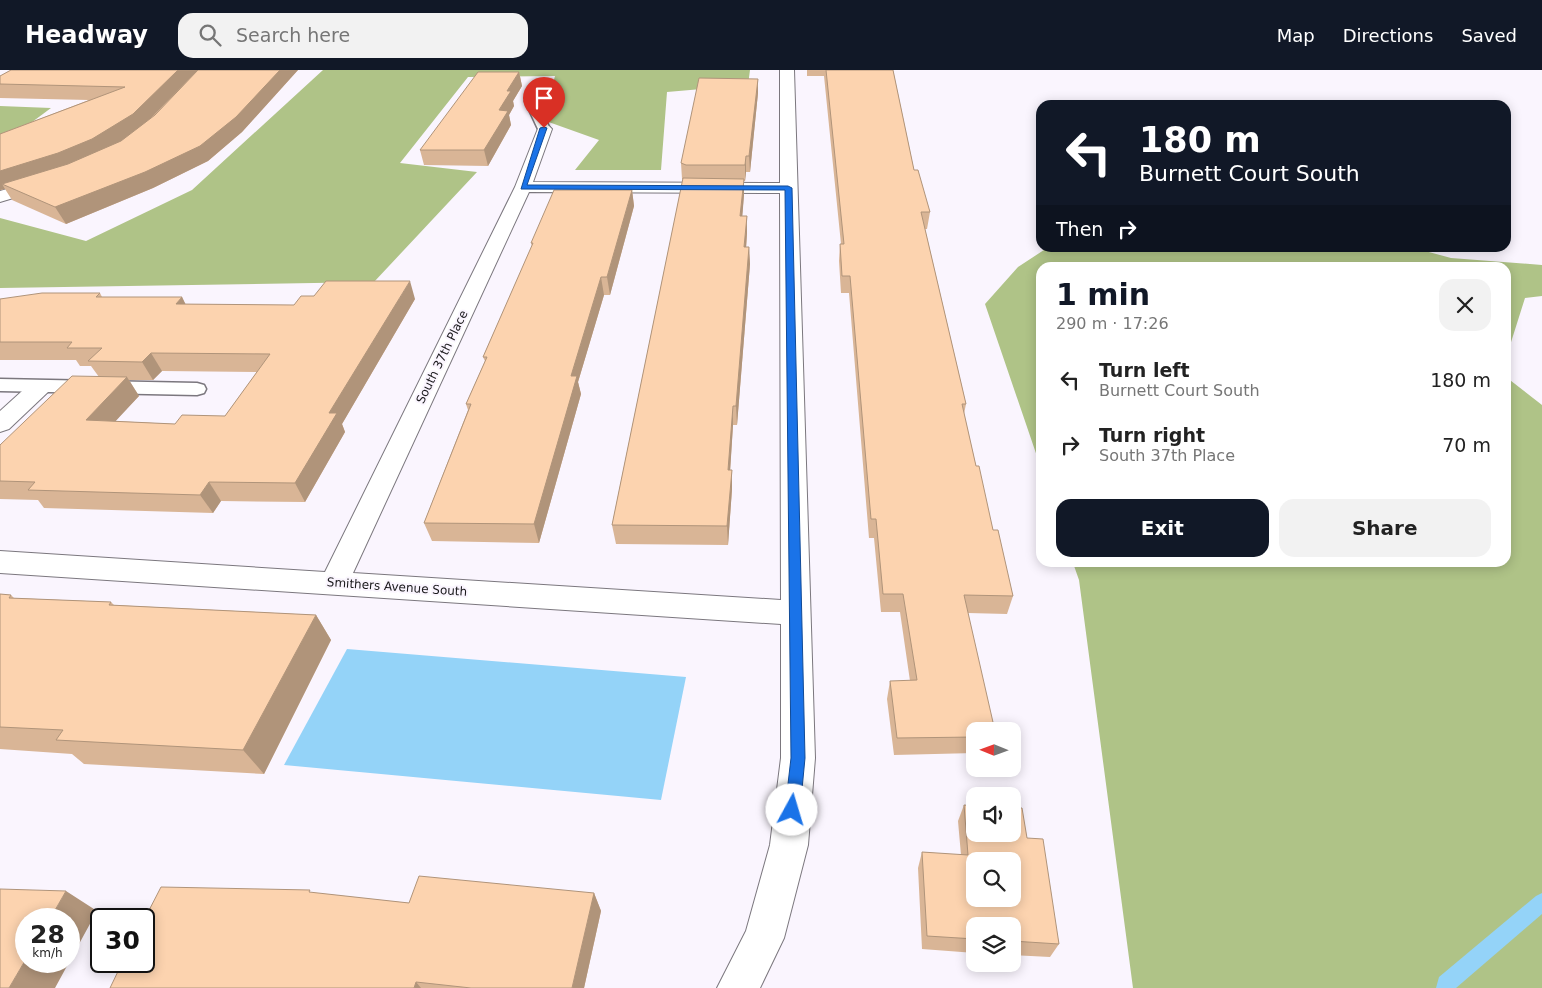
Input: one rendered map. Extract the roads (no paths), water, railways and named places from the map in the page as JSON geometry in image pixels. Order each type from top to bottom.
[{"type":"street","points":[[738,988],[764,938],[789,845],[798,758],[786,70]]},
{"type":"street","name":"South 37th Place","points":[[334,583],[523,187],[544,128]]},
{"type":"street","points":[[0,197],[55,179]]},
{"type":"street","points":[[523,187],[788,188]]},
{"type":"street","points":[[0,424],[40,387]]},
{"type":"street","name":"Smithers Avenue South","points":[[0,562],[795,613]]},
{"type":"lane","points":[[531,102],[544,128]]},
{"type":"lane","points":[[0,385],[197,389]]},
{"type":"water","points":[[347,649],[686,677],[661,800],[284,765]]},
{"type":"waterway","points":[[1445,988],[1446,984],[1542,902]]}]
